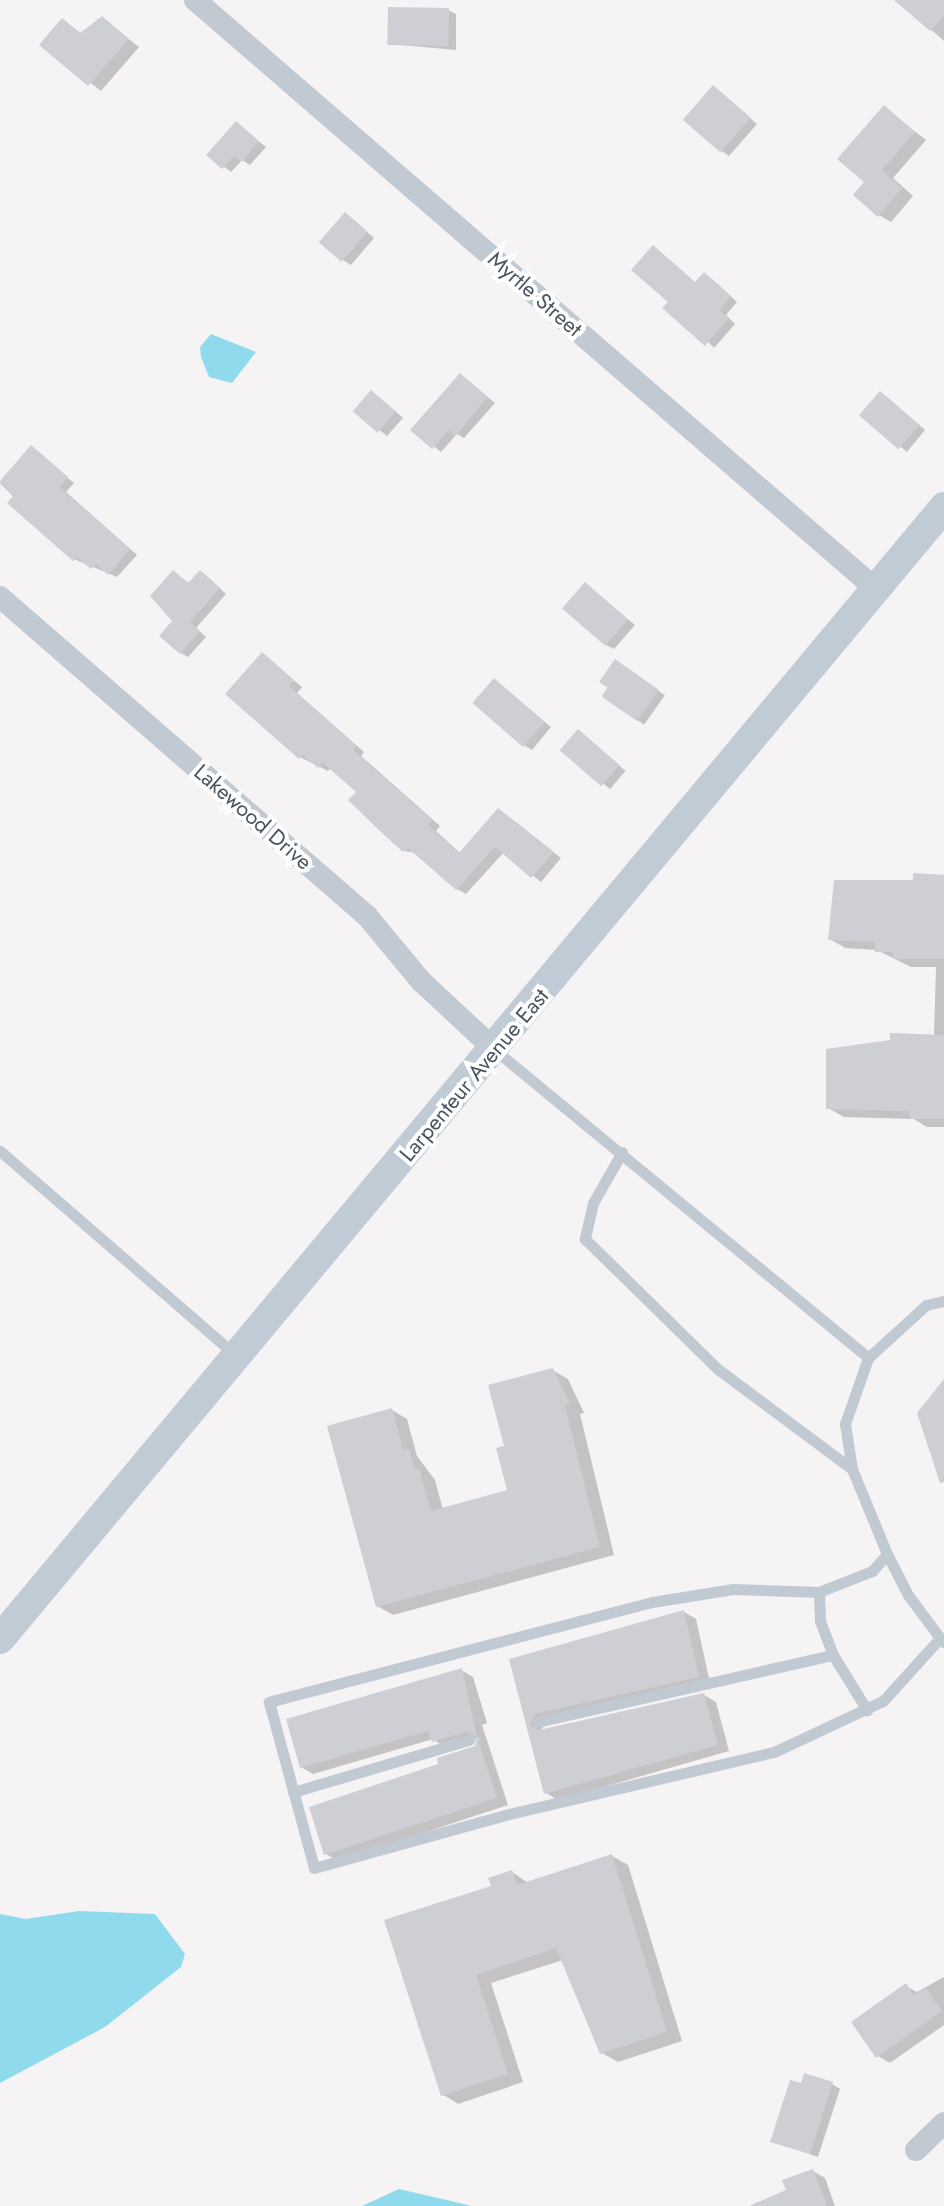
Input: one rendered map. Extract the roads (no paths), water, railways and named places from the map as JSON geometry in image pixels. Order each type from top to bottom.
[{"type":"street","name":"Myrtle Street","points":[[195,0],[876,589]]},
{"type":"street","name":"Larpenteur Avenue East","points":[[0,1639],[495,1050],[944,507]]},
{"type":"street","name":"Lakewood Drive","points":[[0,597],[367,916],[421,981],[495,1050]]},
{"type":"street","points":[[916,2150],[944,2123]]},
{"type":"lane","points":[[495,1050],[868,1358]]},
{"type":"lane","points":[[0,1151],[237,1357]]},
{"type":"lane","points":[[622,1152],[593,1203],[585,1239],[719,1370],[852,1469]]},
{"type":"lane","points":[[887,1554],[872,1571],[819,1592],[733,1589],[652,1602],[269,1702],[314,1868],[505,1815],[774,1752],[883,1701],[942,1640],[908,1595],[887,1554],[852,1469],[845,1424],[868,1358],[926,1305],[944,1301]]},
{"type":"lane","points":[[819,1592],[820,1621],[833,1655],[867,1710]]},
{"type":"lane","points":[[537,1722],[833,1655]]},
{"type":"lane","points":[[293,1792],[469,1740]]},
{"type":"water","points":[[211,334],[256,352],[232,383],[209,377],[200,347]]},
{"type":"water","points":[[79,1911],[155,1914],[185,1954],[181,1967],[105,2027],[0,2083],[0,1914],[26,1919]]},
{"type":"water","points":[[399,2189],[468,2205],[471,2206],[362,2206]]}]
